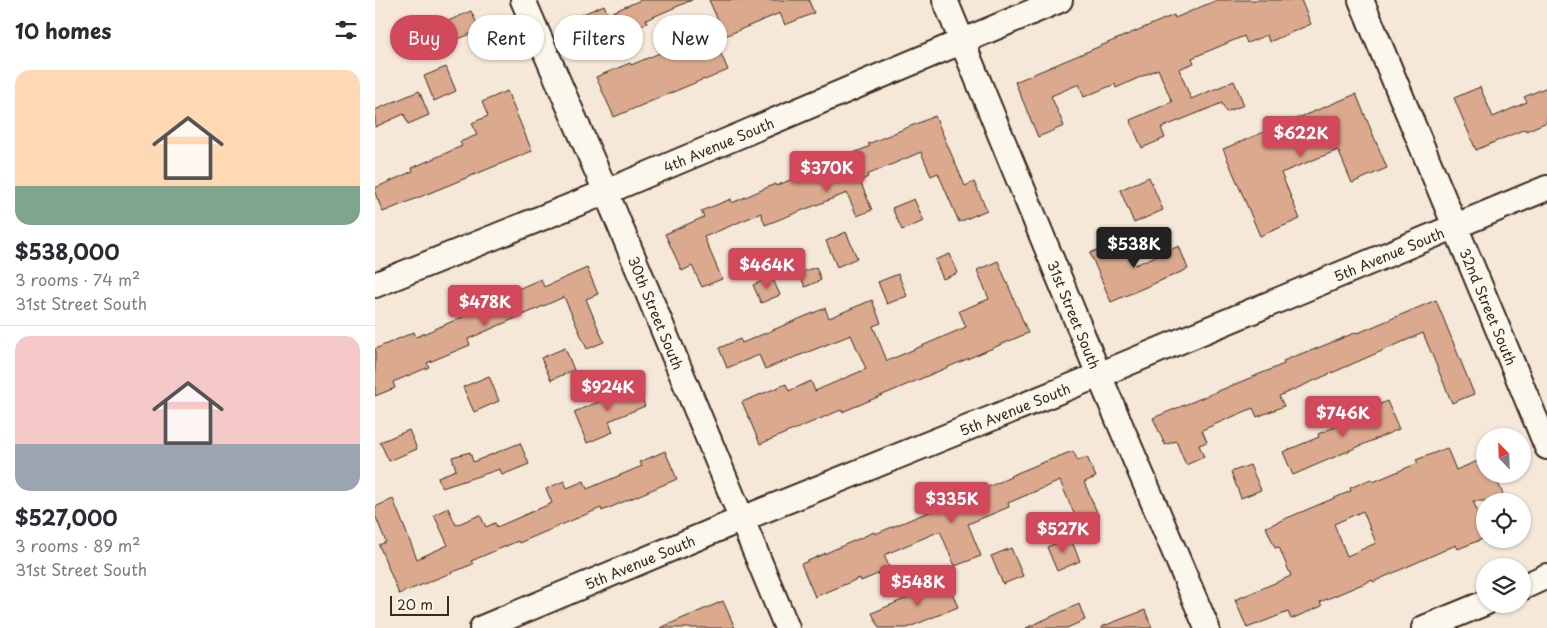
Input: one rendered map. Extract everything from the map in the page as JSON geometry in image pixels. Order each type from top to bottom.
[{"type":"street","name":"30th Street South","points":[[523,0],[606,192],[787,628]]},
{"type":"street","name":"31st Street South","points":[[945,0],[1099,376],[1207,628]]},
{"type":"street","name":"4th Avenue South","points":[[375,285],[606,192],[1059,0]]},
{"type":"street","name":"32nd Street South","points":[[1361,0],[1547,447]]},
{"type":"street","name":"5th Avenue South","points":[[482,628],[742,519],[1099,376],[1547,188]]},
{"type":"street","points":[[1531,583],[1547,576]]},
{"type":"street","points":[[1424,628],[1476,606]]},
{"type":"building","points":[[641,0],[692,0],[658,15],[653,15],[653,17],[646,20],[647,23],[643,25],[643,15],[581,15],[604,5],[608,14]]},
{"type":"building","points":[[709,0],[810,0],[814,13],[785,25],[780,13],[727,35],[727,15],[716,15]]},
{"type":"building","points":[[1217,0],[1301,0],[1311,24],[1269,42],[1267,35],[1247,43],[1244,36],[1192,58],[1194,63],[1179,69],[1191,99],[1234,81],[1244,105],[1226,112],[1222,103],[1161,128],[1165,138],[1142,148],[1130,120],[1172,102],[1158,69],[1116,88],[1115,84],[1084,97],[1079,84],[1051,96],[1064,126],[1038,137],[1015,82],[1174,15],[1175,18]]},
{"type":"building","points":[[471,11],[473,15],[468,15],[468,35],[458,39],[458,17]]},
{"type":"building","points":[[653,56],[653,60],[724,60],[728,70],[614,117],[596,77],[630,63],[631,65]]},
{"type":"building","points":[[446,67],[456,91],[434,101],[424,76]]},
{"type":"building","points":[[1480,87],[1493,117],[1527,102],[1524,97],[1547,87],[1547,122],[1526,131],[1525,129],[1476,150],[1454,98]]},
{"type":"building","points":[[419,91],[429,115],[408,124],[404,114],[375,127],[375,110]]},
{"type":"building","points":[[507,91],[532,151],[383,212],[375,193],[375,188],[413,171],[412,168],[462,146],[460,142],[477,135],[472,123],[488,116],[482,102]]},
{"type":"building","points":[[1356,94],[1387,168],[1352,183],[1338,150],[1281,173],[1300,219],[1260,236],[1223,149]]},
{"type":"building","points":[[935,116],[965,186],[974,182],[987,210],[959,222],[938,173],[931,176],[921,152],[867,175],[868,177],[860,181],[872,210],[857,216],[847,193],[765,225],[761,213],[704,237],[722,279],[702,287],[692,266],[682,271],[665,234],[704,217],[701,211],[731,199],[732,203],[775,184],[776,186]]},
{"type":"building","points":[[1149,177],[1163,210],[1134,223],[1120,190]]},
{"type":"building","points":[[914,199],[924,221],[902,230],[892,208]]},
{"type":"building","points":[[846,232],[857,258],[837,267],[826,241]]},
{"type":"building","points":[[1124,239],[1135,265],[1179,246],[1188,269],[1111,302],[1090,253]]},
{"type":"building","points":[[950,254],[958,273],[943,279],[935,260]]},
{"type":"building","points":[[998,261],[1028,333],[842,412],[841,410],[760,444],[742,402],[786,384],[789,391],[811,381],[815,391],[866,369],[851,335],[765,369],[759,355],[727,368],[719,348],[740,339],[742,343],[825,308],[829,318],[872,300],[881,323],[873,326],[887,361],[966,327],[959,311],[989,299],[977,270]]},
{"type":"building","points":[[816,267],[821,280],[805,287],[799,273]]},
{"type":"building","points":[[587,268],[598,294],[586,299],[604,342],[587,349],[564,297],[468,339],[470,345],[427,363],[429,367],[393,382],[395,388],[375,396],[375,349],[414,332],[416,337],[474,312],[512,294],[511,292],[541,279],[544,287]]},
{"type":"building","points":[[898,274],[907,296],[887,304],[878,282]]},
{"type":"building","points":[[772,277],[780,295],[761,303],[753,285]]},
{"type":"building","points":[[1436,300],[1474,394],[1452,403],[1423,333],[1279,396],[1284,406],[1257,417],[1253,408],[1202,430],[1207,442],[1199,445],[1204,457],[1186,465],[1176,441],[1165,445],[1153,418],[1284,364],[1283,361],[1358,333]]},
{"type":"building","points":[[565,348],[574,370],[551,380],[541,358]]},
{"type":"building","points":[[489,376],[499,401],[474,412],[463,387]]},
{"type":"building","points":[[636,383],[645,406],[609,421],[613,432],[587,443],[574,412],[615,395],[613,393]]},
{"type":"building","points":[[1387,401],[1399,429],[1293,475],[1283,452],[1319,437],[1318,434],[1361,416],[1360,413]]},
{"type":"building","points":[[409,430],[417,449],[389,461],[380,442]]},
{"type":"building","points":[[520,443],[529,464],[502,475],[500,469],[442,488],[438,477],[456,470],[452,457],[470,452],[473,462]]},
{"type":"building","points":[[1447,448],[1456,470],[1476,462],[1476,483],[1498,483],[1502,493],[1476,493],[1476,501],[1473,501],[1476,508],[1476,542],[1458,549],[1456,545],[1373,582],[1372,580],[1320,602],[1322,606],[1291,619],[1288,612],[1247,628],[1235,600],[1291,576],[1279,547],[1275,548],[1266,527],[1351,491],[1350,488],[1371,479],[1373,482],[1418,463],[1416,460]],"holes":[[[1363,511],[1376,543],[1347,556],[1334,524]]]},
{"type":"building","points":[[665,451],[677,479],[602,511],[601,508],[519,543],[518,541],[471,561],[473,564],[399,594],[379,545],[386,542],[375,515],[375,507],[393,499],[417,559],[448,545],[434,515],[448,508],[456,525],[480,515],[486,527],[495,523],[497,527],[552,503],[546,489],[564,481],[567,488],[584,481],[587,489],[642,466],[640,462]]},
{"type":"building","points":[[1073,451],[1078,461],[1087,457],[1096,477],[1084,482],[1099,517],[1079,525],[1060,481],[1008,503],[1009,507],[968,524],[981,556],[955,566],[940,531],[884,555],[890,569],[861,581],[860,578],[815,597],[801,564],[874,532],[875,534]]},
{"type":"building","points":[[1250,465],[1261,490],[1241,498],[1231,472]]},
{"type":"building","points":[[1070,537],[1080,561],[1057,571],[1047,547]]},
{"type":"building","points":[[1011,548],[1023,576],[1003,584],[991,556]]},
{"type":"building","points":[[945,576],[958,607],[907,628],[879,628],[872,613],[925,590],[922,585]]},
{"type":"building","points":[[723,601],[735,628],[660,628]]},
{"type":"building","points":[[1079,604],[1085,620],[1067,628],[1026,628]]},
{"type":"building","points":[[1145,610],[1152,628],[1101,628],[1101,627]]}]
